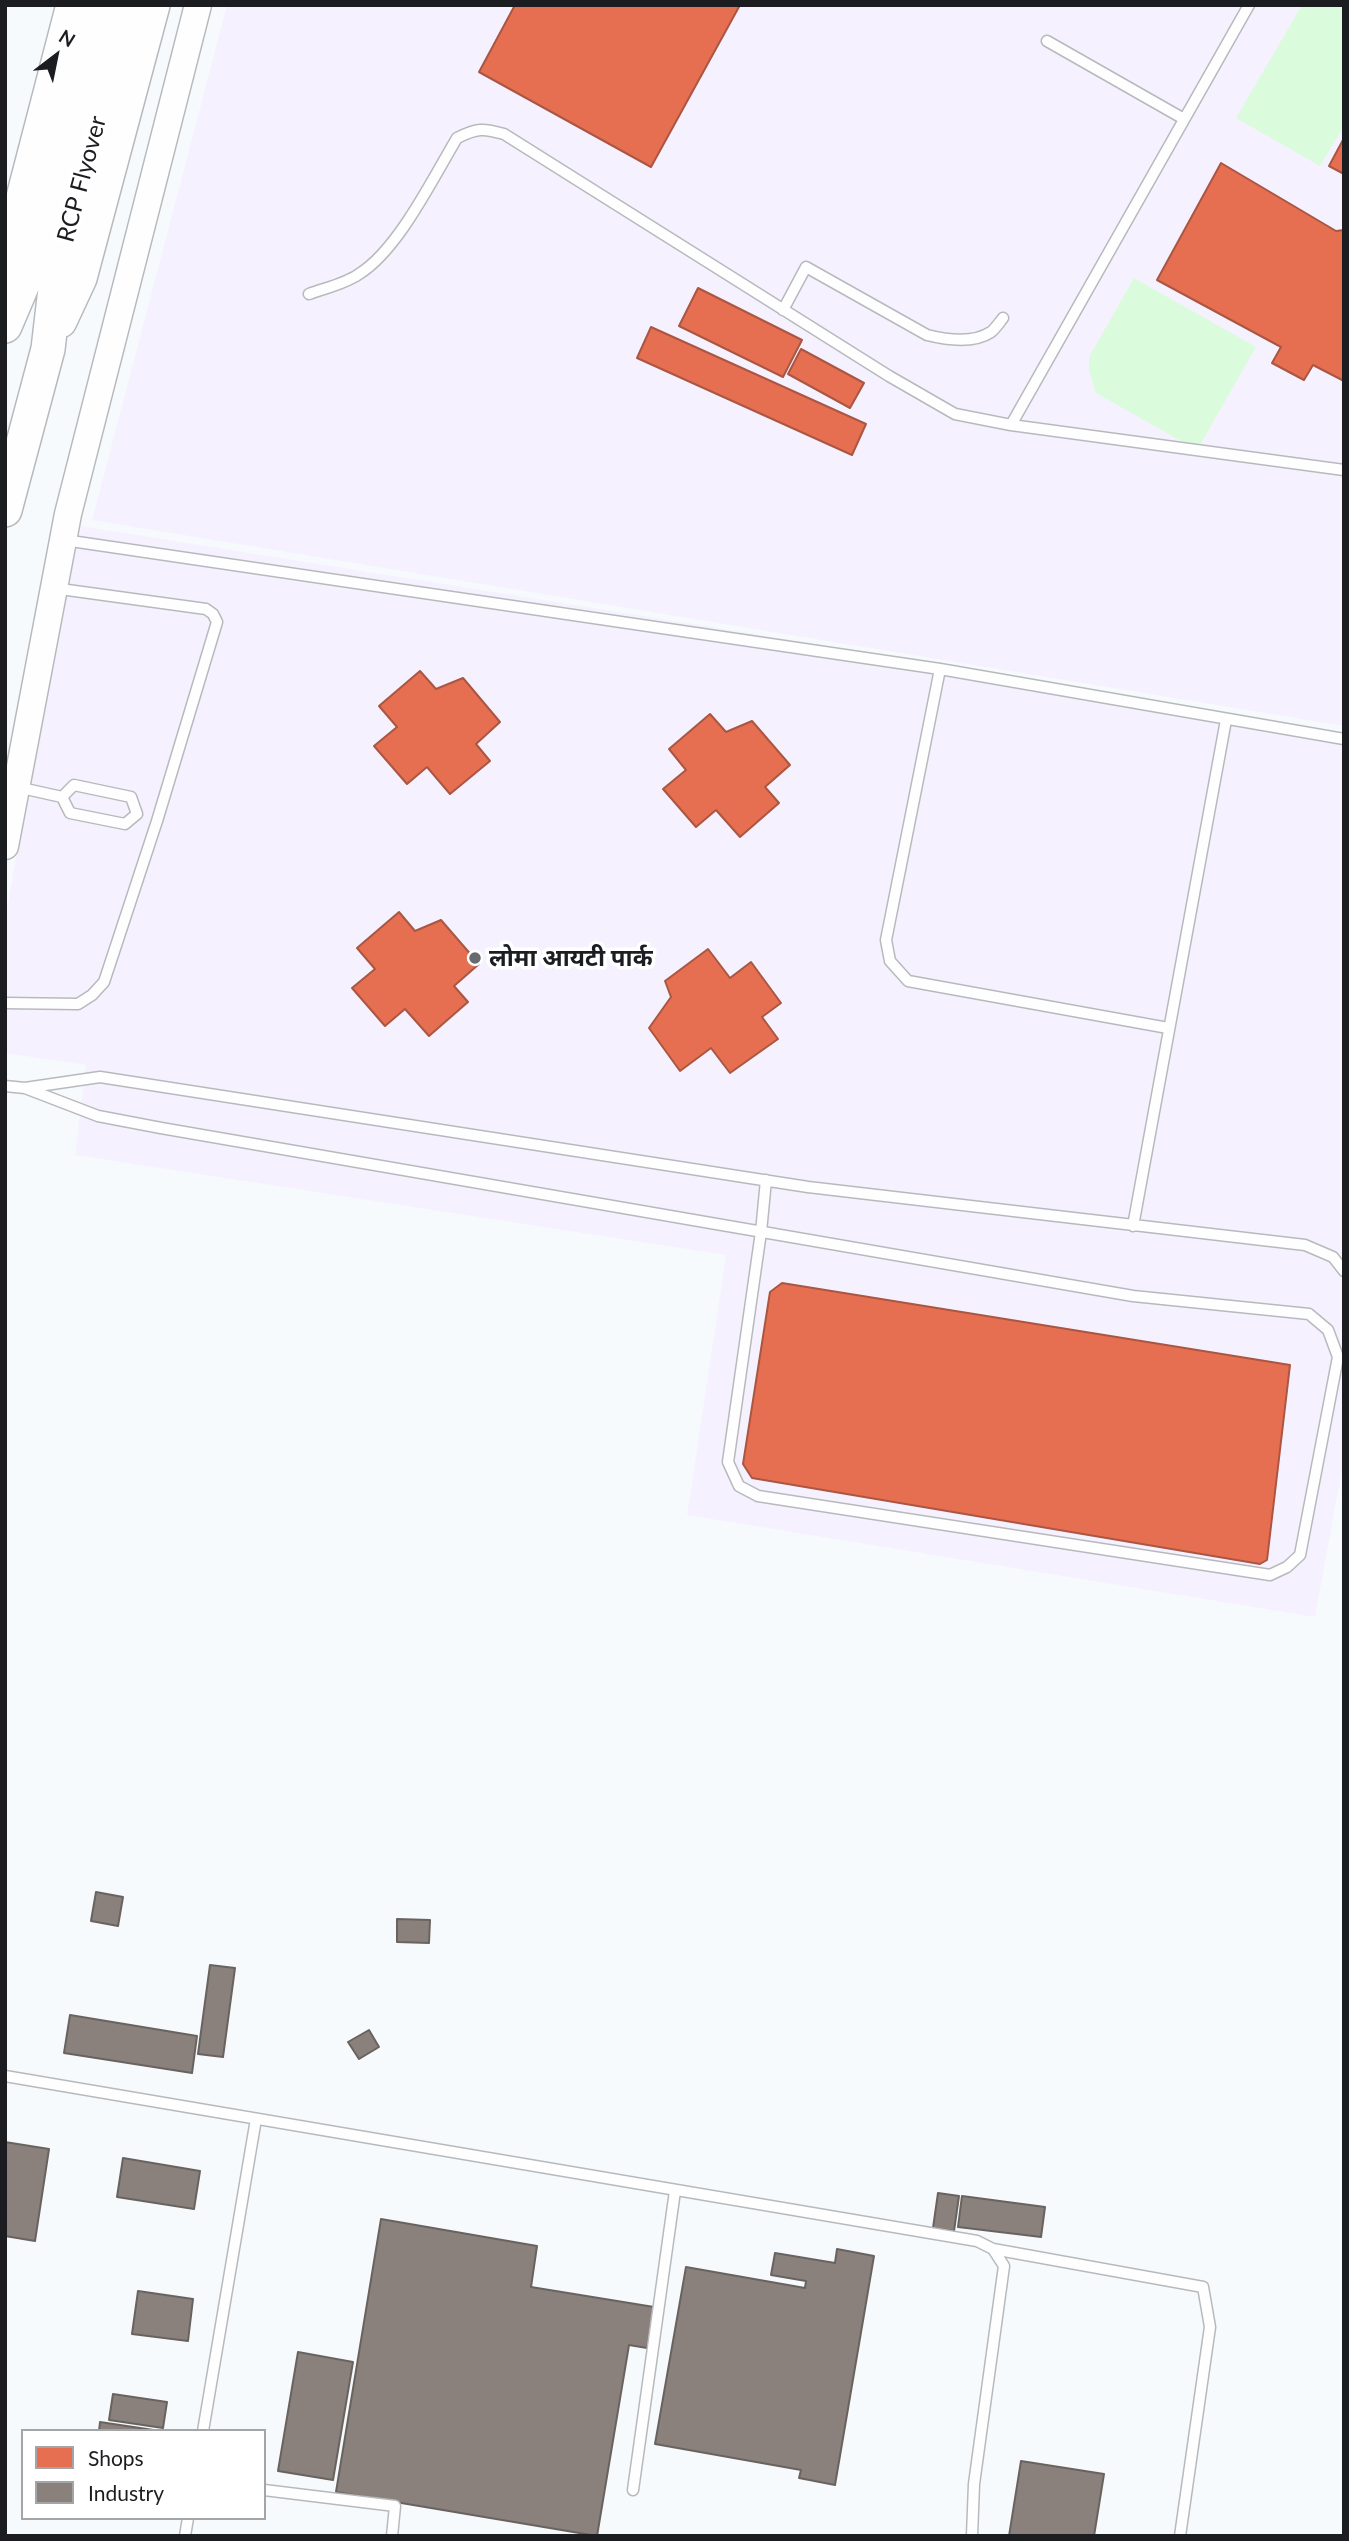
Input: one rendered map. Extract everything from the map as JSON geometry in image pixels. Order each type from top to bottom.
[{"type":"main road","points":[[31,271],[7,259],[73,5]]},
{"type":"main road","name":"RCP Flyover","points":[[31,271],[100,5]]},
{"type":"main road","name":"RCP Flyover","points":[[31,271],[128,5]]},
{"type":"main road","points":[[5,510],[48,349],[80,278],[153,5]]},
{"type":"main road","points":[[5,326],[31,271]]},
{"type":"main road","points":[[31,271],[48,349]]},
{"type":"street","points":[[5,846],[63,540],[198,5]]},
{"type":"lane","points":[[1011,425],[1249,5]]},
{"type":"lane","points":[[1047,41],[1185,119]]},
{"type":"lane","points":[[309,294],[357,276],[376,262],[394,242],[457,138],[472,130],[486,129],[504,134],[954,414],[1011,425],[1344,470]]},
{"type":"lane","points":[[783,310],[806,267],[927,335],[946,340],[975,338],[991,332],[1003,318]]},
{"type":"lane","points":[[63,540],[940,669],[1344,739]]},
{"type":"lane","points":[[5,1003],[78,1004],[92,995],[104,982],[157,821],[217,622],[214,614],[206,609],[53,589]]},
{"type":"lane","points":[[940,669],[886,940],[890,961],[908,981],[1168,1028]]},
{"type":"lane","points":[[1133,1226],[1226,720]]},
{"type":"lane","points":[[62,797],[74,785],[131,797],[137,814]]},
{"type":"lane","points":[[16,787],[62,797]]},
{"type":"lane","points":[[62,797],[70,813],[125,824],[137,814]]},
{"type":"lane","points":[[137,814],[157,821]]},
{"type":"lane","points":[[5,1086],[24,1088],[100,1077],[808,1187],[1305,1245],[1333,1257],[1344,1271]]},
{"type":"lane","points":[[24,1088],[98,1116],[761,1232],[1133,1296],[1309,1314],[1328,1330],[1338,1357],[1300,1555],[1287,1567],[1270,1576],[758,1496],[739,1486],[728,1462],[761,1232],[766,1180]]},
{"type":"lane","points":[[5,2076],[977,2241],[993,2249],[1203,2287],[1210,2327],[1180,2536]]},
{"type":"lane","points":[[203,2429],[256,2119]]},
{"type":"lane","points":[[633,2490],[675,2191]]},
{"type":"lane","points":[[972,2536],[974,2484],[1003,2266],[993,2249]]},
{"type":"lane","points":[[266,2490],[395,2506],[392,2536]]},
{"type":"shaded area","points":[[227,5],[1344,5],[1344,726],[92,520]]},
{"type":"shaded area","points":[[81,526],[750,633],[1344,733],[1344,1459],[1315,1617],[687,1515],[726,1255],[75,1155],[86,1065],[5,1053],[5,920],[29,781]]},
{"type":"green space","points":[[1302,5],[1344,5],[1344,126],[1320,166],[1236,118]]},
{"type":"green space","points":[[1134,278],[1256,347],[1197,450],[1096,393],[1089,370],[1089,357]]},
{"type":"building: Shops","points":[[515,5],[740,5],[651,167],[479,72]]},
{"type":"building: Shops","points":[[1344,138],[1344,174],[1329,166]]},
{"type":"building: Shops","points":[[1221,163],[1336,231],[1344,230],[1344,381],[1313,365],[1304,380],[1272,363],[1281,347],[1157,280]]},
{"type":"building: Shops","points":[[698,288],[802,340],[783,377],[679,326]]},
{"type":"building: Shops","points":[[651,327],[866,424],[852,455],[637,358]]},
{"type":"building: Shops","points":[[801,349],[864,383],[850,408],[788,374]]},
{"type":"building: Shops","points":[[420,671],[436,689],[463,678],[500,722],[476,744],[490,761],[450,794],[427,767],[407,784],[374,746],[397,727],[379,706]]},
{"type":"building: Shops","points":[[710,714],[726,732],[752,721],[790,765],[765,787],[779,803],[740,837],[716,810],[696,827],[663,789],[686,770],[669,749]]},
{"type":"building: Shops","points":[[399,912],[415,931],[441,920],[479,964],[454,986],[468,1002],[429,1036],[405,1009],[385,1026],[352,988],[375,969],[357,948]]},
{"type":"building: Shops","points":[[708,949],[730,978],[751,962],[781,1003],[762,1017],[778,1039],[730,1073],[711,1048],[680,1071],[649,1028],[671,997],[665,981]]},
{"type":"building: Shops","points":[[782,1283],[1290,1365],[1267,1560],[1260,1564],[752,1478],[743,1464],[770,1292]]},
{"type":"building: Industry","points":[[96,1892],[123,1897],[118,1926],[91,1921]]},
{"type":"building: Industry","points":[[397,1919],[430,1920],[429,1943],[397,1942]]},
{"type":"building: Industry","points":[[210,1965],[235,1968],[223,2057],[198,2054]]},
{"type":"building: Industry","points":[[70,2015],[197,2036],[192,2073],[64,2053]]},
{"type":"building: Industry","points":[[369,2030],[379,2047],[359,2059],[348,2042]]},
{"type":"building: Industry","points":[[5,2142],[49,2149],[35,2241],[5,2236]]},
{"type":"building: Industry","points":[[123,2158],[200,2171],[194,2209],[117,2197]]},
{"type":"building: Industry","points":[[938,2193],[959,2196],[954,2231],[933,2228]]},
{"type":"building: Industry","points":[[962,2196],[1045,2207],[1041,2237],[958,2227]]},
{"type":"building: Industry","points":[[381,2219],[537,2246],[531,2287],[654,2307],[647,2348],[629,2345],[597,2536],[336,2492]]},
{"type":"building: Industry","points":[[837,2249],[874,2256],[835,2485],[799,2478],[801,2470],[655,2444],[686,2267],[805,2288],[806,2281],[771,2275],[775,2253],[835,2263]]},
{"type":"building: Industry","points":[[138,2291],[193,2299],[188,2341],[132,2334]]},
{"type":"building: Industry","points":[[298,2352],[353,2362],[333,2480],[278,2471]]},
{"type":"building: Industry","points":[[113,2394],[167,2402],[163,2428],[109,2420]]},
{"type":"building: Industry","points":[[100,2422],[147,2429],[99,2429]]},
{"type":"building: Industry","points":[[1021,2461],[1104,2474],[1094,2536],[1009,2536]]},
{"type":"place","name":"लोमा आयटी पार्क","points":[[475,958]]}]
